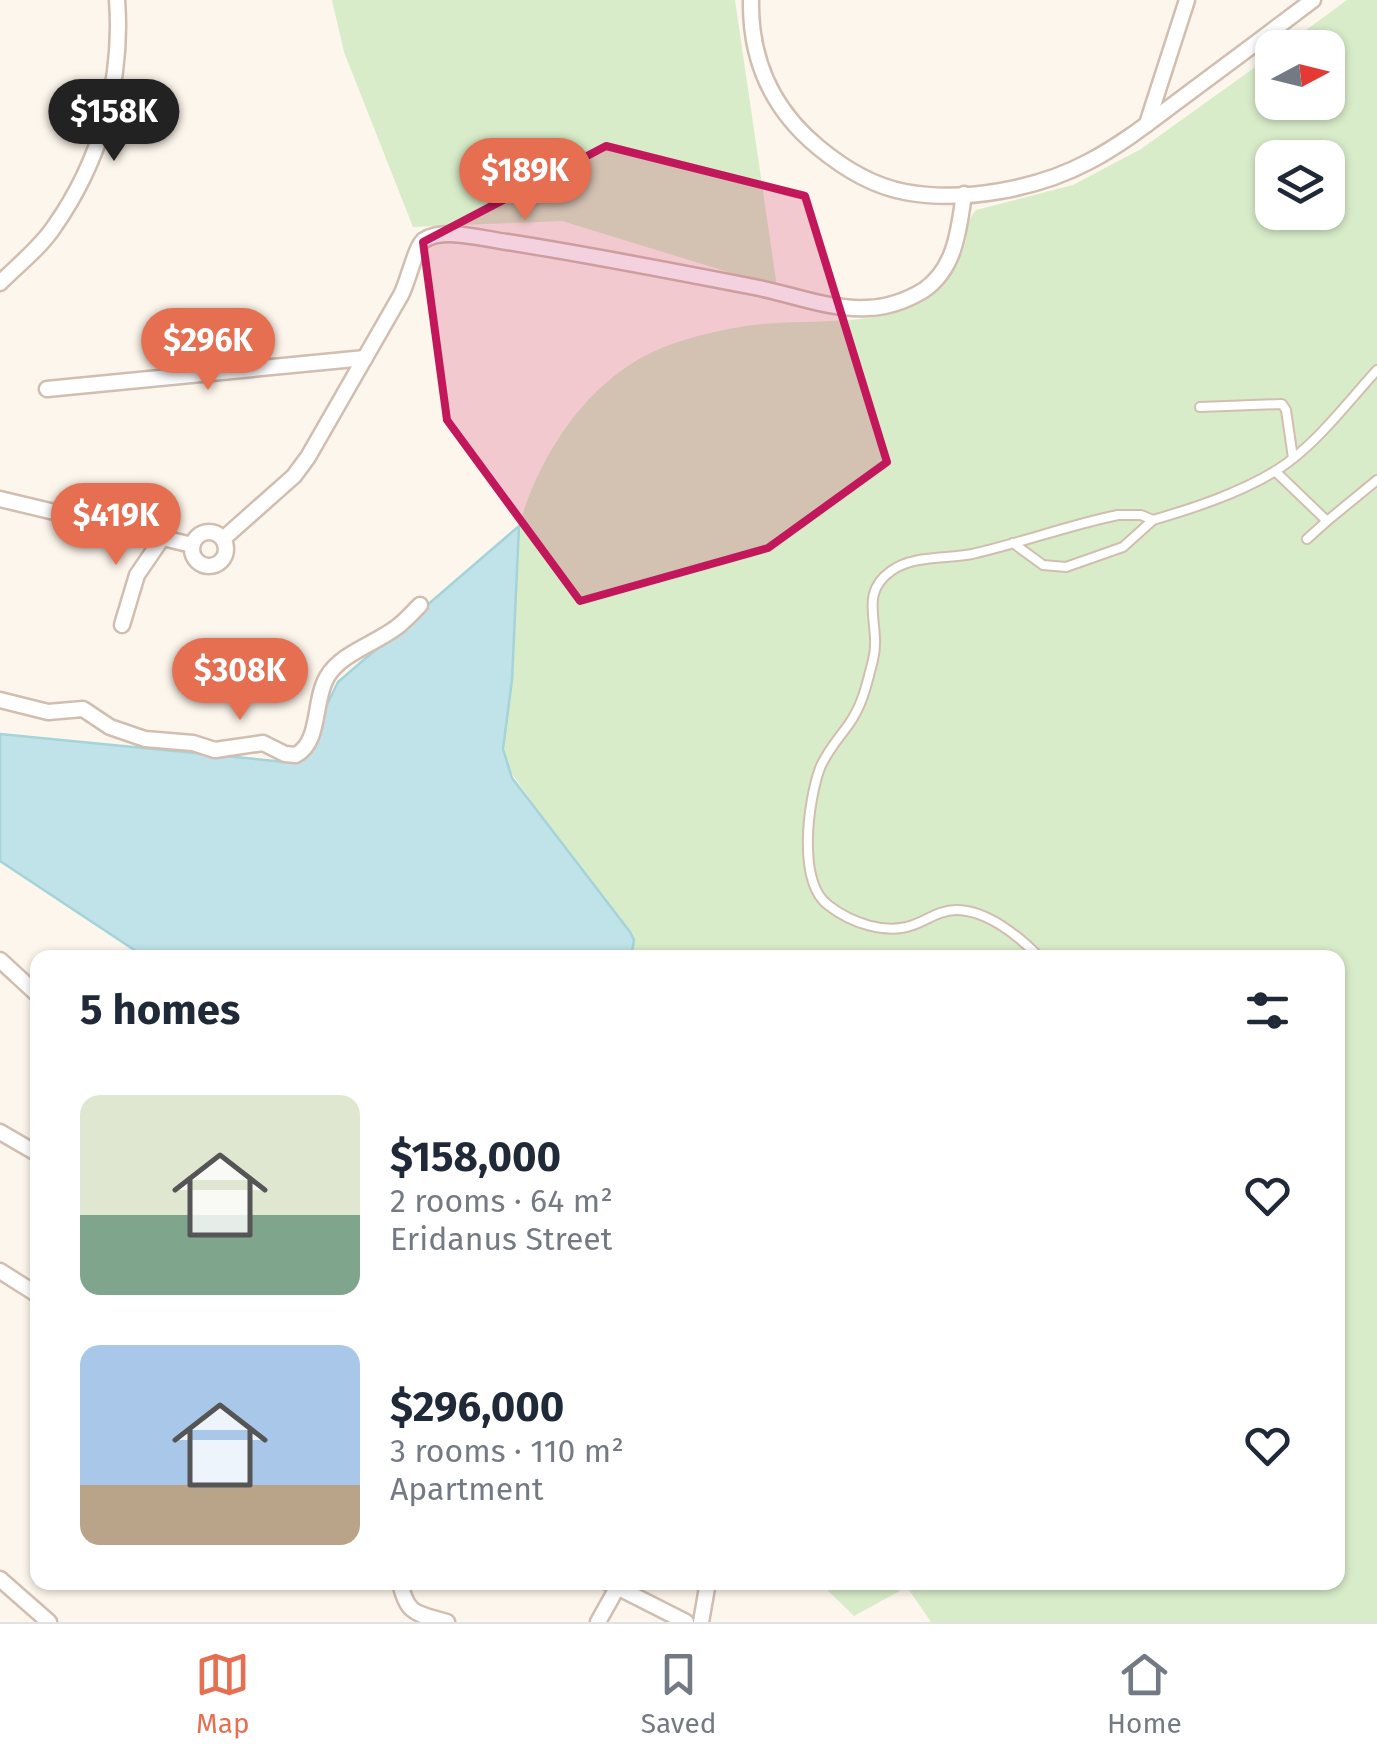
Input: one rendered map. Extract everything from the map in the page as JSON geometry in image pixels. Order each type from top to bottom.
[{"type":"street","points":[[0,283],[52,230],[97,149],[118,57],[116,0]]},
{"type":"street","points":[[751,0],[759,67],[786,114],[804,135],[838,162],[885,187],[916,194],[964,194],[1022,185],[1062,173],[1123,142],[1313,0]]},
{"type":"street","points":[[1146,124],[1187,0]]},
{"type":"street","points":[[223,539],[301,466],[411,277],[419,245],[426,238],[448,234],[523,244],[830,305],[868,308],[897,302],[924,290],[934,280],[956,246],[964,194]]},
{"type":"street","points":[[47,388],[366,358]]},
{"type":"street","points":[[0,499],[192,546]]},
{"type":"street","points":[[208,532],[223,539],[226,556],[213,566],[197,562],[192,546],[198,536],[208,532]]},
{"type":"street","points":[[122,625],[137,575],[163,538]]},
{"type":"street","points":[[0,700],[48,712],[83,708],[110,727],[145,739],[193,743],[215,750],[264,743],[296,755],[311,741],[326,679],[336,665],[398,627],[420,606]]},
{"type":"street","points":[[0,960],[30,988]]},
{"type":"street","points":[[0,1132],[30,1149]]},
{"type":"street","points":[[0,1271],[30,1291]]},
{"type":"street","points":[[0,1579],[49,1622]]},
{"type":"street","points":[[402,1590],[412,1612],[447,1622]]},
{"type":"street","points":[[598,1622],[610,1590]]},
{"type":"street","points":[[622,1590],[686,1622]]},
{"type":"street","points":[[701,1622],[707,1590]]},
{"type":"lane","points":[[1013,544],[1043,565],[1066,567],[1123,547],[1153,520],[1202,504],[1275,471],[1377,370]]},
{"type":"lane","points":[[1200,408],[1282,404],[1292,458]]},
{"type":"lane","points":[[1275,471],[1326,521]]},
{"type":"lane","points":[[1307,539],[1377,480]]},
{"type":"lane","points":[[1031,950],[1008,930],[969,912],[946,911],[884,930],[826,904],[817,892],[808,853],[820,768],[864,698],[876,629],[871,596],[876,583],[895,568],[968,555],[1118,515],[1141,515],[1153,520]]},
{"type":"highlighted area","points":[[606,146],[805,196],[887,462],[768,548],[580,601],[447,420],[423,242]]},
{"type":"green space","points":[[332,0],[735,0],[777,287],[562,221],[413,227],[344,52]]},
{"type":"green space","points":[[1347,0],[1377,0],[1377,1622],[931,1622],[909,1590],[1345,1590],[1345,950],[634,950],[506,765],[505,722],[520,523],[548,455],[593,395],[631,364],[671,344],[701,335],[768,324],[861,319],[905,309],[924,299],[949,275],[962,253],[976,210],[1073,185],[1141,149],[1255,67],[1255,120],[1345,120],[1345,30],[1306,30]]},
{"type":"green space","points":[[827,1590],[902,1590],[854,1616]]},
{"type":"water","points":[[519,526],[512,680],[503,749],[512,778],[630,932],[632,950],[134,950],[0,861],[0,734],[296,763],[308,756],[338,682]]}]
